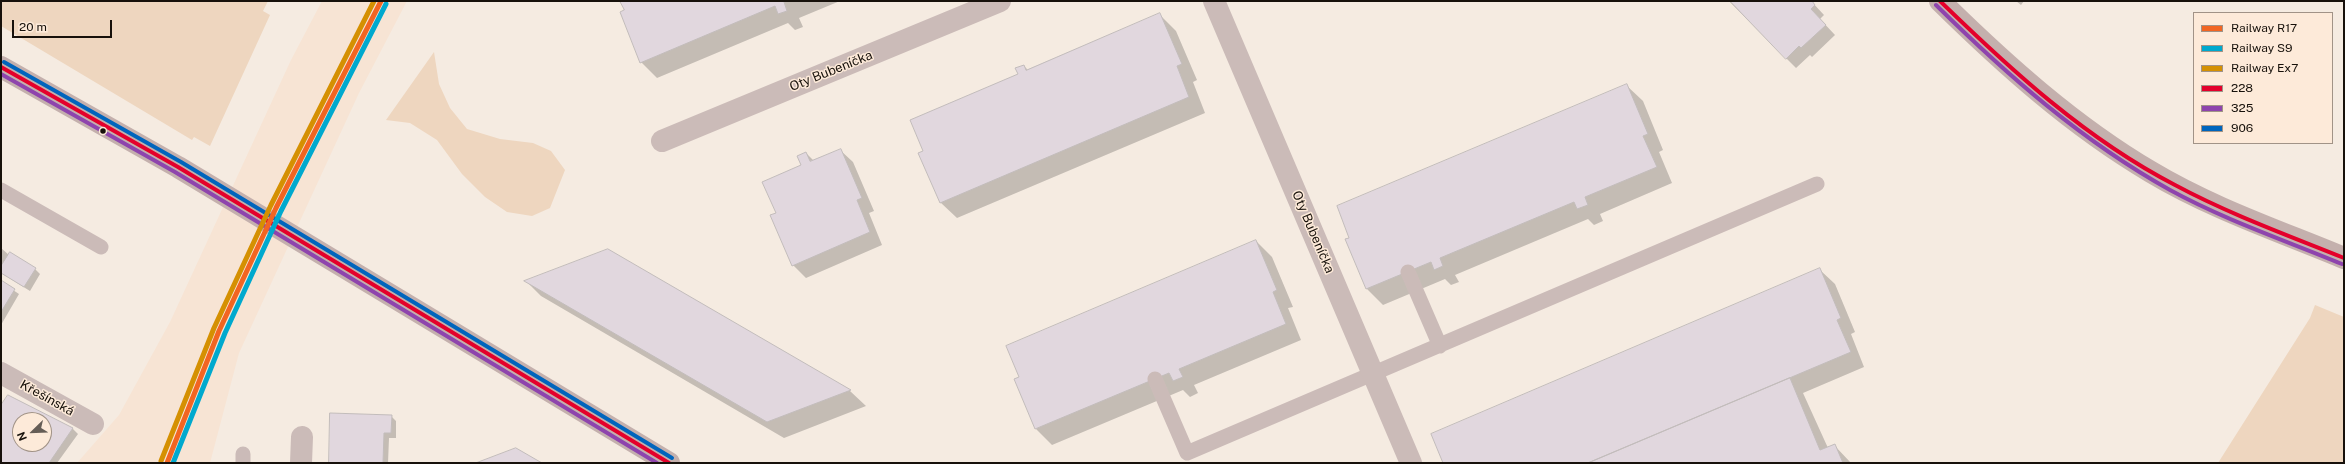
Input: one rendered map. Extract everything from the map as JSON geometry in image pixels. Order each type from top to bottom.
[{"type":"street","name":"Oty Bubeníčka","points":[[662,141],[1000,1]]},
{"type":"street","name":"Oty Bubeníčka","points":[[1214,1],[1411,463]]},
{"type":"street","points":[[1940,1],[2034,88],[2101,139],[2151,172],[2209,202],[2344,258]]},
{"type":"street","points":[[1,67],[178,167],[669,463]]},
{"type":"street","name":"Křešínská","points":[[1,373],[93,424]]},
{"type":"street","points":[[301,463],[302,437]]},
{"type":"lane","points":[[1155,379],[1186,453],[1440,346],[1816,184]]},
{"type":"lane","points":[[1,190],[101,248]]},
{"type":"lane","points":[[1408,272],[1440,346]]},
{"type":"shaded area","points":[[1,1],[268,1],[263,11],[270,15],[210,146],[194,137],[192,140],[1,26]]},
{"type":"shaded area","points":[[322,1],[407,1],[359,93],[239,353],[210,463],[77,463],[119,415],[170,322],[291,60]]},
{"type":"shaded area","points":[[434,52],[439,84],[450,108],[467,129],[500,139],[533,143],[551,151],[565,170],[550,208],[532,216],[507,212],[485,197],[462,174],[437,140],[410,123],[386,120]]},
{"type":"shaded area","points":[[2315,305],[2344,317],[2344,463],[2218,463],[2310,318]]},
{"type":"building","points":[[620,1],[787,1],[784,2],[787,11],[778,14],[775,6],[640,63],[620,12],[624,10]]},
{"type":"building","points":[[1730,1],[1812,1],[1815,5],[1811,9],[1826,25],[1801,48],[1799,46],[1786,59]]},
{"type":"building","points":[[1160,13],[1182,64],[1177,66],[1189,97],[940,203],[918,153],[923,151],[910,120],[1018,74],[1015,68],[1024,65],[1026,70]]},
{"type":"building","points":[[1627,84],[1648,134],[1643,136],[1657,167],[1585,197],[1588,205],[1577,209],[1574,202],[1440,258],[1443,266],[1434,270],[1431,262],[1366,289],[1345,239],[1349,238],[1337,206]]},
{"type":"building","points":[[841,149],[862,198],[857,200],[870,232],[792,266],[770,215],[776,213],[762,182],[801,165],[797,156],[806,152],[810,161]]},
{"type":"building","points":[[1256,240],[1277,290],[1273,292],[1286,324],[1179,369],[1183,377],[1173,381],[1169,373],[1035,429],[1014,379],[1019,377],[1006,346]]},
{"type":"building","points":[[608,249],[851,390],[767,422],[524,281]]},
{"type":"building","points":[[10,252],[36,268],[24,287],[1,273],[1,266]]},
{"type":"building","points":[[1820,268],[1841,318],[1837,320],[1851,352],[1588,463],[1443,463],[1431,434]]},
{"type":"building","points":[[1,280],[15,289],[1,312]]},
{"type":"building","points":[[1790,378],[1820,450],[1835,444],[1843,463],[1588,463]]},
{"type":"building","points":[[8,395],[41,412],[12,412],[12,452],[52,452],[52,417],[73,428],[49,463],[1,463],[1,405]]},
{"type":"building","points":[[330,413],[392,415],[391,433],[384,433],[383,463],[329,463]]},
{"type":"building","points":[[516,448],[542,463],[476,463]]},
{"type":"rail line","name":"Ex7","points":[[161,461],[214,328],[271,205],[374,1]]},
{"type":"rail line","name":"R17","points":[[167,463],[219,331],[276,208],[381,1]]},
{"type":"rail line","name":"S9","points":[[173,463],[225,333],[281,211],[386,4]]},
{"type":"transit line","name":"228","points":[[1940,1],[1994,52],[2051,102],[2080,125],[2142,167],[2195,196],[2258,224],[2344,258]]},
{"type":"transit line","name":"325","points":[[1936,5],[1990,57],[2047,105],[2106,150],[2138,171],[2170,190],[2212,211],[2342,264]]},
{"type":"transit line","name":"906","points":[[4,62],[181,162],[672,458]]},
{"type":"transit line","name":"228","points":[[1,67],[178,167],[669,463]]},
{"type":"transit line","name":"325","points":[[1,74],[175,172],[657,463]]}]
